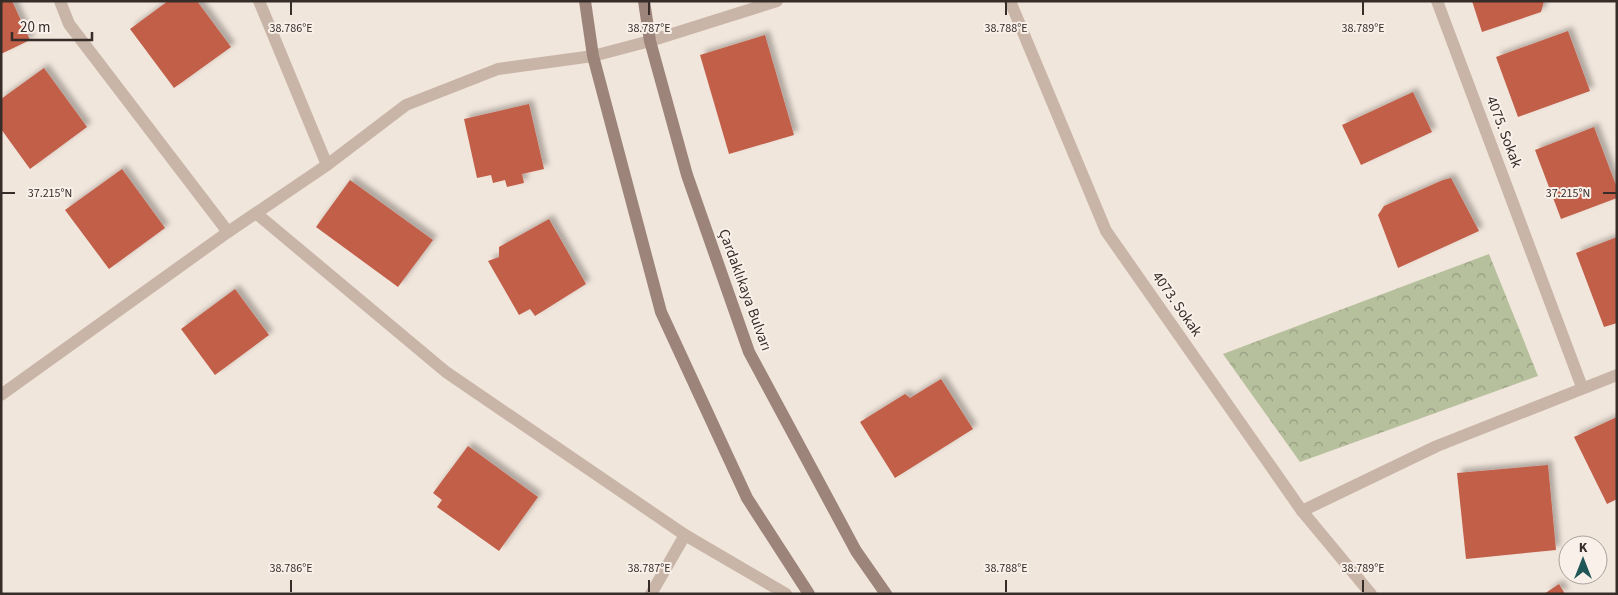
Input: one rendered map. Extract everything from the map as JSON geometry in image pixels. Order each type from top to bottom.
[{"type":"main road","points":[[585,1],[593,56],[661,312],[747,498],[809,594]]},
{"type":"main road","name":"Çardaklıkaya Bulvarı","points":[[644,1],[650,41],[687,175],[749,352],[856,551],[886,594]]},
{"type":"street","points":[[60,1],[69,24],[228,232]]},
{"type":"street","points":[[259,1],[328,164]]},
{"type":"street","points":[[1,395],[228,232],[258,214],[328,164],[406,105],[498,69],[593,56],[650,41],[777,1]]},
{"type":"street","name":"4073. Sokak","points":[[1010,1],[1106,231],[1302,510],[1371,594]]},
{"type":"street","name":"4075. Sokak","points":[[1437,1],[1582,387]]},
{"type":"street","points":[[258,214],[446,372],[685,535],[786,594]]},
{"type":"street","points":[[1302,510],[1437,446],[1582,387],[1617,375]]},
{"type":"street","points":[[651,594],[685,535]]},
{"type":"green space","points":[[1489,254],[1538,376],[1300,462],[1223,354]]},
{"type":"building","points":[[1,1],[12,1],[30,40],[1,54]]},
{"type":"building","points":[[168,1],[197,1],[231,47],[174,88],[130,29]]},
{"type":"building","points":[[1472,1],[1544,1],[1541,12],[1482,32]]},
{"type":"building","points":[[1568,31],[1590,91],[1518,117],[1496,57]]},
{"type":"building","points":[[765,35],[794,135],[729,154],[700,55]]},
{"type":"building","points":[[44,68],[87,127],[30,169],[1,129],[1,99]]},
{"type":"building","points":[[1413,92],[1432,132],[1361,165],[1342,125]]},
{"type":"building","points":[[529,104],[544,169],[522,174],[524,183],[507,187],[505,180],[493,183],[491,175],[477,178],[464,119]]},
{"type":"building","points":[[1594,127],[1617,188],[1617,198],[1561,219],[1535,150]]},
{"type":"building","points":[[122,169],[165,228],[109,269],[65,210]]},
{"type":"building","points":[[1451,178],[1479,231],[1398,268],[1378,215],[1384,206]]},
{"type":"building","points":[[350,180],[433,240],[398,287],[316,227]]},
{"type":"building","points":[[549,219],[586,284],[535,316],[530,309],[519,315],[488,261],[499,257],[499,247]]},
{"type":"building","points":[[1617,237],[1617,323],[1604,327],[1576,253]]},
{"type":"building","points":[[235,289],[269,335],[215,375],[181,329]]},
{"type":"building","points":[[941,379],[973,429],[895,478],[860,422],[905,394],[910,398]]},
{"type":"building","points":[[1617,417],[1617,499],[1607,504],[1574,437]]},
{"type":"building","points":[[468,446],[538,497],[499,551],[437,507],[442,500],[433,493]]},
{"type":"building","points":[[1548,465],[1556,550],[1466,559],[1457,473]]},
{"type":"building","points":[[1558,585],[1565,594],[1544,594]]}]
